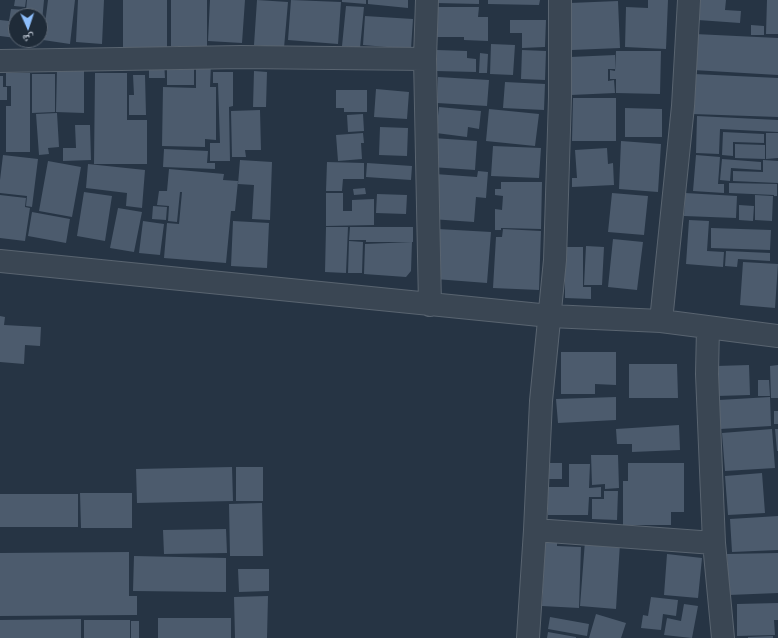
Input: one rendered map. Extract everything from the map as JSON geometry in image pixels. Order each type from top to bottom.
[{"type":"street","points":[[427,0],[426,59],[430,304]]},
{"type":"street","points":[[528,638],[541,401],[555,260],[560,112],[560,0]]},
{"type":"street","points":[[662,321],[683,106],[689,0]]},
{"type":"street","points":[[0,61],[234,57],[426,59]]},
{"type":"street","points":[[0,261],[550,316],[662,321],[778,336]]},
{"type":"street","points":[[708,327],[707,374],[714,543],[723,638]]},
{"type":"street","points":[[535,530],[714,543]]},
{"type":"building","points":[[15,0],[26,0],[25,7],[14,6]]},
{"type":"building","points":[[27,0],[44,0],[43,8],[26,8]]},
{"type":"building","points":[[48,0],[75,0],[70,44],[48,41]]},
{"type":"building","points":[[78,0],[104,0],[102,44],[76,42]]},
{"type":"building","points":[[123,0],[167,0],[167,47],[123,47]]},
{"type":"building","points":[[171,0],[207,0],[207,46],[171,46]]},
{"type":"building","points":[[210,0],[245,0],[242,43],[208,41]]},
{"type":"building","points":[[257,0],[288,2],[284,48],[254,45]]},
{"type":"building","points":[[291,0],[341,2],[338,44],[288,40]]},
{"type":"building","points":[[342,0],[366,0],[366,4],[342,2]]},
{"type":"building","points":[[368,0],[408,0],[408,8],[368,4]]},
{"type":"building","points":[[436,0],[479,0],[479,4],[436,3]]},
{"type":"building","points":[[488,0],[540,0],[539,5],[488,4]]},
{"type":"building","points":[[648,0],[668,0],[666,49],[625,47],[626,7],[648,8]]},
{"type":"building","points":[[699,0],[726,0],[725,10],[741,11],[740,23],[698,20]]},
{"type":"building","points":[[767,0],[778,0],[778,34],[766,34]]},
{"type":"building","points":[[618,1],[620,48],[572,50],[570,3]]},
{"type":"building","points":[[346,6],[364,7],[360,48],[342,46]]},
{"type":"building","points":[[433,7],[479,7],[478,17],[488,17],[488,41],[464,40],[464,37],[432,37]]},
{"type":"building","points":[[365,16],[413,19],[411,49],[363,45]]},
{"type":"building","points":[[0,20],[8,21],[8,37],[0,36]]},
{"type":"building","points":[[510,20],[546,20],[545,47],[522,48],[522,33],[510,33]]},
{"type":"building","points":[[751,25],[764,26],[764,35],[751,35]]},
{"type":"building","points":[[695,34],[778,38],[778,75],[693,70]]},
{"type":"building","points":[[491,44],[515,45],[513,75],[490,74]]},
{"type":"building","points":[[437,50],[467,51],[467,58],[476,59],[476,72],[436,71]]},
{"type":"building","points":[[522,50],[546,51],[545,80],[521,79]]},
{"type":"building","points":[[616,51],[661,51],[660,94],[616,93],[616,79],[610,79],[610,70],[615,71]]},
{"type":"building","points":[[480,53],[488,54],[487,73],[479,73]]},
{"type":"building","points":[[615,55],[615,69],[608,69],[608,81],[614,80],[615,93],[571,95],[570,57]]},
{"type":"building","points":[[164,61],[165,78],[149,78],[149,62]]},
{"type":"building","points":[[196,64],[211,64],[210,87],[216,87],[216,140],[205,139],[205,147],[162,146],[163,87],[196,88]]},
{"type":"building","points":[[167,65],[194,65],[194,85],[167,85]]},
{"type":"building","points":[[57,69],[84,70],[84,113],[56,112]]},
{"type":"building","points":[[254,71],[267,72],[266,107],[253,107]]},
{"type":"building","points":[[213,72],[233,72],[233,106],[229,107],[230,161],[210,161],[210,143],[220,143],[218,83],[213,83]]},
{"type":"building","points":[[6,73],[30,73],[30,152],[6,152],[6,106],[11,106],[11,86],[6,86]]},
{"type":"building","points":[[95,73],[127,73],[127,120],[147,120],[147,164],[94,164]]},
{"type":"building","points":[[32,74],[55,74],[55,112],[32,113]]},
{"type":"building","points":[[694,74],[778,78],[778,117],[692,114]]},
{"type":"building","points":[[133,75],[145,75],[146,115],[129,115],[129,95],[134,95]]},
{"type":"building","points":[[0,76],[3,76],[3,87],[7,87],[7,100],[0,100]]},
{"type":"building","points":[[438,77],[489,80],[487,106],[437,103]]},
{"type":"building","points":[[505,82],[545,84],[544,110],[503,108]]},
{"type":"building","points":[[376,89],[409,92],[407,119],[374,117]]},
{"type":"building","points":[[336,90],[367,90],[367,112],[344,112],[344,108],[336,108]]},
{"type":"building","points":[[573,98],[616,98],[616,141],[572,141]]},
{"type":"building","points":[[439,107],[481,111],[479,129],[468,127],[467,137],[436,133]]},
{"type":"building","points":[[625,108],[662,109],[662,137],[625,137]]},
{"type":"building","points":[[489,109],[539,114],[535,146],[486,141]]},
{"type":"building","points":[[260,110],[261,150],[245,150],[246,157],[232,157],[231,111]]},
{"type":"building","points":[[57,113],[59,147],[48,148],[49,154],[39,155],[36,114]]},
{"type":"building","points":[[363,114],[364,131],[348,132],[347,115]]},
{"type":"building","points":[[697,116],[778,120],[778,132],[720,129],[719,154],[696,153]]},
{"type":"building","points":[[75,125],[90,125],[91,160],[63,161],[63,148],[76,148]]},
{"type":"building","points":[[380,127],[408,128],[407,156],[379,155]]},
{"type":"building","points":[[723,132],[764,134],[764,143],[733,142],[733,156],[722,155]]},
{"type":"building","points":[[363,133],[364,143],[361,143],[362,159],[338,161],[336,135]]},
{"type":"building","points":[[766,133],[778,133],[778,158],[766,159]]},
{"type":"building","points":[[433,138],[477,141],[475,170],[431,167]]},
{"type":"building","points":[[621,141],[661,144],[658,192],[619,189]]},
{"type":"building","points":[[735,144],[765,145],[765,159],[735,158]]},
{"type":"building","points":[[493,146],[541,148],[539,178],[491,176]]},
{"type":"building","points":[[607,148],[608,164],[613,163],[614,185],[572,187],[572,178],[577,178],[575,150]]},
{"type":"building","points":[[164,149],[208,151],[207,163],[215,163],[215,169],[163,167]]},
{"type":"building","points":[[3,155],[38,159],[32,207],[26,206],[27,196],[0,193]]},
{"type":"building","points":[[696,155],[720,157],[718,184],[724,184],[724,193],[693,191]]},
{"type":"building","points":[[722,159],[761,162],[761,170],[731,168],[730,181],[720,180]]},
{"type":"building","points":[[240,160],[272,162],[270,220],[252,219],[254,185],[238,184]]},
{"type":"building","points":[[763,160],[778,161],[778,183],[733,181],[733,171],[763,172]]},
{"type":"building","points":[[48,161],[81,167],[72,217],[39,211]]},
{"type":"building","points":[[327,162],[364,163],[364,179],[343,179],[342,191],[326,191]]},
{"type":"building","points":[[367,163],[412,166],[411,180],[366,177]]},
{"type":"building","points":[[88,164],[145,170],[142,208],[126,206],[127,193],[86,188]]},
{"type":"building","points":[[169,169],[224,174],[223,180],[238,181],[235,211],[231,211],[226,263],[164,258],[167,223],[179,224],[182,192],[180,192],[177,222],[168,221],[169,206],[157,205],[159,191],[167,191]]},
{"type":"building","points":[[478,171],[488,172],[486,198],[476,197],[474,222],[431,219],[435,174],[477,177]]},
{"type":"building","points":[[501,182],[542,182],[541,229],[501,228],[501,230],[495,230],[495,209],[502,210],[503,196],[495,195],[495,189],[501,189]]},
{"type":"building","points":[[729,183],[777,184],[777,196],[729,193]]},
{"type":"building","points":[[365,188],[366,194],[354,195],[353,189]]},
{"type":"building","points":[[84,192],[112,196],[105,241],[77,236]]},
{"type":"building","points":[[326,193],[343,193],[343,211],[352,211],[352,200],[374,199],[374,225],[326,226]]},
{"type":"building","points":[[612,193],[648,196],[644,235],[608,232]]},
{"type":"building","points":[[685,193],[737,196],[736,218],[684,216]]},
{"type":"building","points":[[377,194],[407,195],[406,214],[376,213]]},
{"type":"building","points":[[0,195],[26,198],[25,207],[30,208],[25,241],[0,238]]},
{"type":"building","points":[[755,195],[773,196],[772,221],[755,220]]},
{"type":"building","points":[[739,205],[754,206],[753,221],[739,220]]},
{"type":"building","points":[[153,206],[167,207],[166,220],[152,219]]},
{"type":"building","points":[[118,208],[142,212],[134,252],[110,248]]},
{"type":"building","points":[[32,212],[70,219],[66,243],[28,236]]},
{"type":"building","points":[[689,220],[709,221],[707,251],[724,252],[723,267],[686,264]]},
{"type":"building","points":[[143,221],[164,224],[160,255],[139,253]]},
{"type":"building","points":[[233,221],[269,223],[267,268],[231,266]]},
{"type":"building","points":[[326,227],[348,227],[346,273],[325,272]]},
{"type":"building","points":[[350,227],[413,227],[413,242],[366,242],[366,240],[349,240]]},
{"type":"building","points":[[711,228],[771,230],[770,250],[711,248]]},
{"type":"building","points":[[438,229],[491,232],[487,283],[435,279]]},
{"type":"building","points":[[503,229],[541,231],[539,290],[493,288],[496,237],[502,237]]},
{"type":"building","points":[[613,239],[643,242],[637,290],[608,287]]},
{"type":"building","points":[[349,241],[363,242],[362,273],[348,273]]},
{"type":"building","points":[[412,242],[411,271],[406,277],[364,274],[365,244]]},
{"type":"building","points":[[586,246],[604,247],[602,285],[584,285]]},
{"type":"building","points":[[565,247],[583,247],[583,287],[591,287],[591,299],[565,298]]},
{"type":"building","points":[[726,251],[770,253],[770,261],[738,259],[737,267],[725,266]]},
{"type":"building","points":[[743,262],[778,264],[775,308],[740,305]]},
{"type":"building","points":[[0,316],[5,317],[4,325],[41,327],[40,346],[25,345],[24,364],[0,362]]},
{"type":"building","points":[[561,352],[616,352],[616,385],[595,384],[595,394],[561,394]]},
{"type":"building","points":[[629,364],[677,364],[678,398],[629,398]]},
{"type":"building","points":[[749,365],[750,395],[717,396],[716,366]]},
{"type":"building","points":[[778,365],[778,398],[771,398],[770,366]]},
{"type":"building","points":[[758,380],[769,380],[770,396],[758,396]]},
{"type":"building","points":[[616,397],[616,420],[558,423],[556,399]]},
{"type":"building","points":[[770,397],[771,426],[720,429],[719,400]]},
{"type":"building","points":[[774,411],[778,411],[778,424],[774,424]]},
{"type":"building","points":[[679,425],[680,450],[632,452],[632,444],[617,444],[616,429]]},
{"type":"building","points":[[772,429],[775,468],[725,471],[722,433]]},
{"type":"building","points":[[775,429],[778,429],[778,451],[777,451]]},
{"type":"building","points":[[591,455],[618,455],[619,488],[605,489],[605,484],[592,485]]},
{"type":"building","points":[[542,463],[562,463],[562,479],[542,479]]},
{"type":"building","points":[[628,463],[684,463],[684,512],[671,512],[671,525],[623,525],[623,481],[628,481]]},
{"type":"building","points":[[569,464],[590,464],[589,488],[601,487],[601,497],[589,497],[588,515],[548,515],[548,487],[569,487]]},
{"type":"building","points":[[232,467],[233,501],[137,503],[136,469]]},
{"type":"building","points":[[236,467],[263,467],[263,501],[236,501]]},
{"type":"building","points":[[762,473],[765,513],[728,515],[725,476]]},
{"type":"building","points":[[604,491],[618,491],[617,520],[592,519],[592,499],[604,499]]},
{"type":"building","points":[[80,493],[132,493],[132,528],[81,528]]},
{"type":"building","points":[[0,494],[78,494],[78,527],[0,527]]},
{"type":"building","points":[[262,503],[263,556],[230,556],[229,504]]},
{"type":"building","points":[[778,516],[778,550],[732,552],[730,519]]},
{"type":"building","points":[[226,529],[227,553],[164,554],[163,530]]},
{"type":"building","points":[[545,541],[557,542],[557,546],[581,547],[579,608],[542,606]]},
{"type":"building","points":[[585,541],[620,543],[616,609],[580,606]]},
{"type":"building","points":[[129,552],[129,596],[137,596],[137,615],[0,616],[0,553]]},
{"type":"building","points":[[778,553],[778,593],[729,595],[727,554]]},
{"type":"building","points":[[667,554],[702,558],[698,598],[664,595]]},
{"type":"building","points":[[134,556],[226,558],[226,592],[133,591]]},
{"type":"building","points":[[238,569],[269,569],[269,591],[239,592]]},
{"type":"building","points":[[268,596],[267,638],[235,638],[234,597]]},
{"type":"building","points":[[651,597],[678,600],[676,616],[663,614],[661,630],[641,628],[643,615],[648,616]]},
{"type":"building","points":[[778,603],[778,620],[774,620],[775,635],[737,636],[737,604]]},
{"type":"building","points":[[684,604],[698,606],[692,638],[664,635],[667,618],[681,621]]},
{"type":"building","points":[[596,614],[626,623],[621,638],[589,638]]},
{"type":"building","points":[[550,617],[589,624],[587,636],[548,629]]},
{"type":"building","points":[[158,618],[231,618],[231,638],[158,638]]},
{"type":"building","points":[[81,619],[81,638],[0,638],[0,620]]},
{"type":"building","points":[[84,620],[130,620],[130,638],[84,638]]},
{"type":"building","points":[[131,621],[139,621],[139,638],[131,638]]},
{"type":"building","points":[[548,632],[576,637],[576,638],[547,638]]},
{"type":"building","points":[[773,636],[773,638],[748,638],[748,637]]}]
